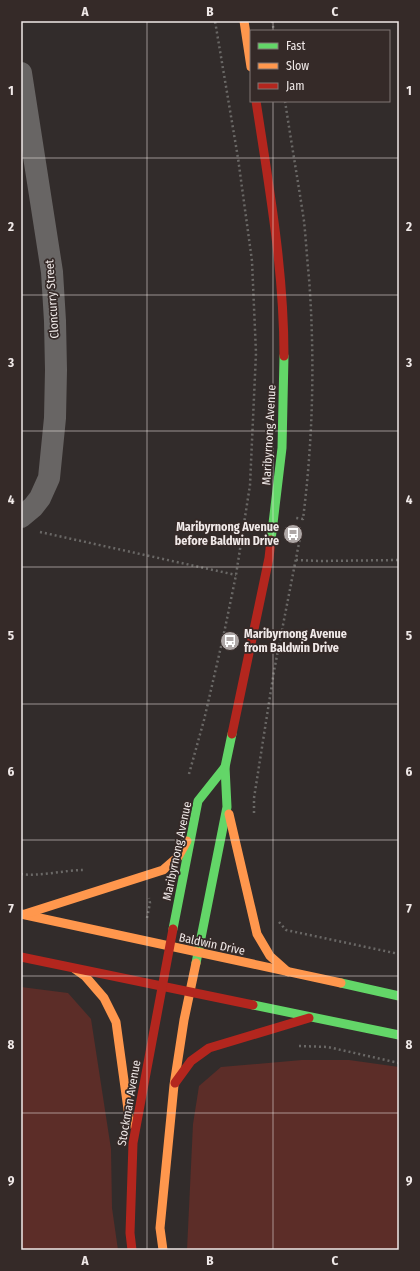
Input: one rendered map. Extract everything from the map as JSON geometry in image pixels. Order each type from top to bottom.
[{"type":"street","points":[[244,21],[250,60]]},
{"type":"street","name":"Cloncurry Street","points":[[21,73],[52,272],[56,370],[55,418],[49,478],[40,498],[33,507],[28,523]]},
{"type":"street","name":"Maribyrnong Avenue","points":[[190,992],[227,807],[225,767],[269,558],[282,441],[284,344],[282,292],[277,240],[256,102]]},
{"type":"street","name":"Maribyrnong Avenue","points":[[163,986],[198,801],[225,767]]},
{"type":"street","points":[[227,807],[258,934],[270,956],[288,972]]},
{"type":"street","points":[[22,914],[163,870],[178,859],[183,852],[194,821]]},
{"type":"street","name":"Baldwin Drive","points":[[22,914],[170,948],[399,996]]},
{"type":"street","points":[[21,957],[399,1035]]},
{"type":"street","points":[[73,968],[85,976],[104,998],[116,1022],[133,1143]]},
{"type":"street","name":"Stockman Avenue","points":[[132,1250],[130,1233],[133,1143],[163,986]]},
{"type":"street","points":[[164,1250],[160,1228],[174,1085],[190,992]]},
{"type":"street","points":[[174,1085],[191,1061],[208,1048],[312,1018]]},
{"type":"path","points":[[187,779],[204,720],[236,575],[250,485],[256,353],[252,261],[238,158],[216,21]]},
{"type":"path","points":[[28,523],[41,532],[236,575]]},
{"type":"path","points":[[292,559],[321,561],[399,560]]},
{"type":"path","points":[[21,874],[29,876],[66,870],[88,869]]},
{"type":"path","points":[[275,917],[286,930],[399,954]]},
{"type":"path","points":[[294,1048],[301,1046],[328,1047],[399,1063]]},
{"type":"shaded area","points":[[21,987],[68,993],[91,1019],[111,1149],[112,1208],[118,1250],[21,1250]]},
{"type":"shaded area","points":[[302,1060],[349,1060],[399,1067],[399,1250],[187,1250],[193,1124],[199,1086],[221,1067]]},
{"type":"traffic: fast","points":[[271,540],[282,448],[284,356]]},
{"type":"traffic: fast","points":[[196,963],[227,807],[225,767],[232,734]]},
{"type":"traffic: fast","points":[[173,929],[198,801],[225,767]]},
{"type":"traffic: fast","points":[[341,983],[399,996]]},
{"type":"traffic: fast","points":[[253,1005],[399,1035]]},
{"type":"traffic: slow","points":[[244,21],[250,60]]},
{"type":"traffic: slow","points":[[229,814],[257,934],[270,956],[288,972]]},
{"type":"traffic: slow","points":[[25,914],[163,870],[178,857],[187,841]]},
{"type":"traffic: slow","points":[[21,914],[341,983]]},
{"type":"traffic: slow","points":[[163,1250],[160,1228],[174,1085],[184,1020],[196,963]]},
{"type":"traffic: slow","points":[[75,969],[85,976],[104,998],[116,1022],[130,1124]]},
{"type":"traffic: jam","points":[[256,102],[271,196],[279,260],[284,356]]},
{"type":"traffic: jam","points":[[232,734],[269,558],[271,540]]},
{"type":"traffic: jam","points":[[132,1250],[130,1233],[133,1143],[173,929]]},
{"type":"traffic: jam","points":[[21,957],[253,1005]]},
{"type":"traffic: jam","points":[[175,1083],[191,1061],[209,1048],[309,1018]]},
{"type":"place","name":"Maribyrnong Avenue before Baldwin Drive","points":[[293,534]]},
{"type":"place","name":"Maribyrnong Avenue from Baldwin Drive","points":[[230,641]]}]
